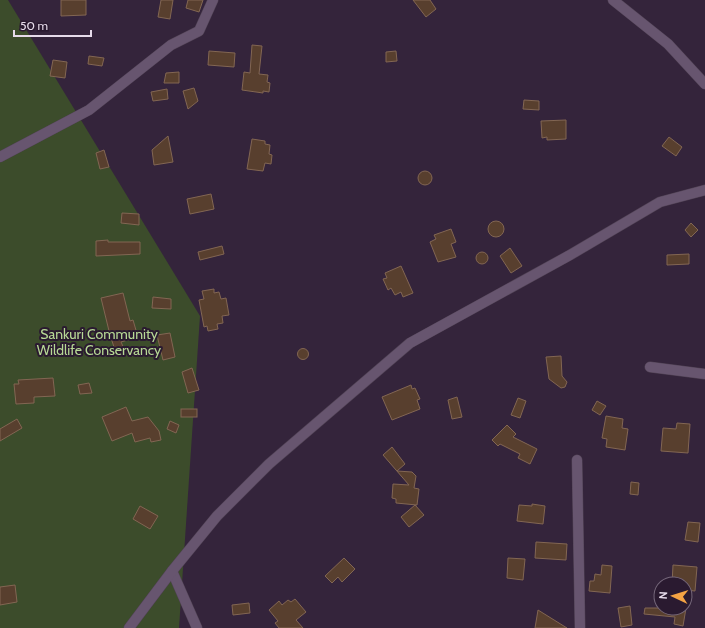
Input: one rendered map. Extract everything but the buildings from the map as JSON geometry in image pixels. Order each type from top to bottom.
[{"type":"street","points":[[0,157],[88,110],[171,45],[199,31],[213,0]]},
{"type":"street","points":[[613,0],[668,44],[705,84]]},
{"type":"street","points":[[129,628],[172,571],[217,516],[269,464],[410,343],[570,255],[660,202],[705,190]]},
{"type":"street","points":[[650,367],[705,374]]},
{"type":"street","points":[[577,460],[580,628]]},
{"type":"street","points":[[172,571],[196,628]]},
{"type":"green space","name":"Sankuri Community Wildlife Conservancy","points":[[0,0],[8,0],[200,316],[179,628],[0,628]]}]
